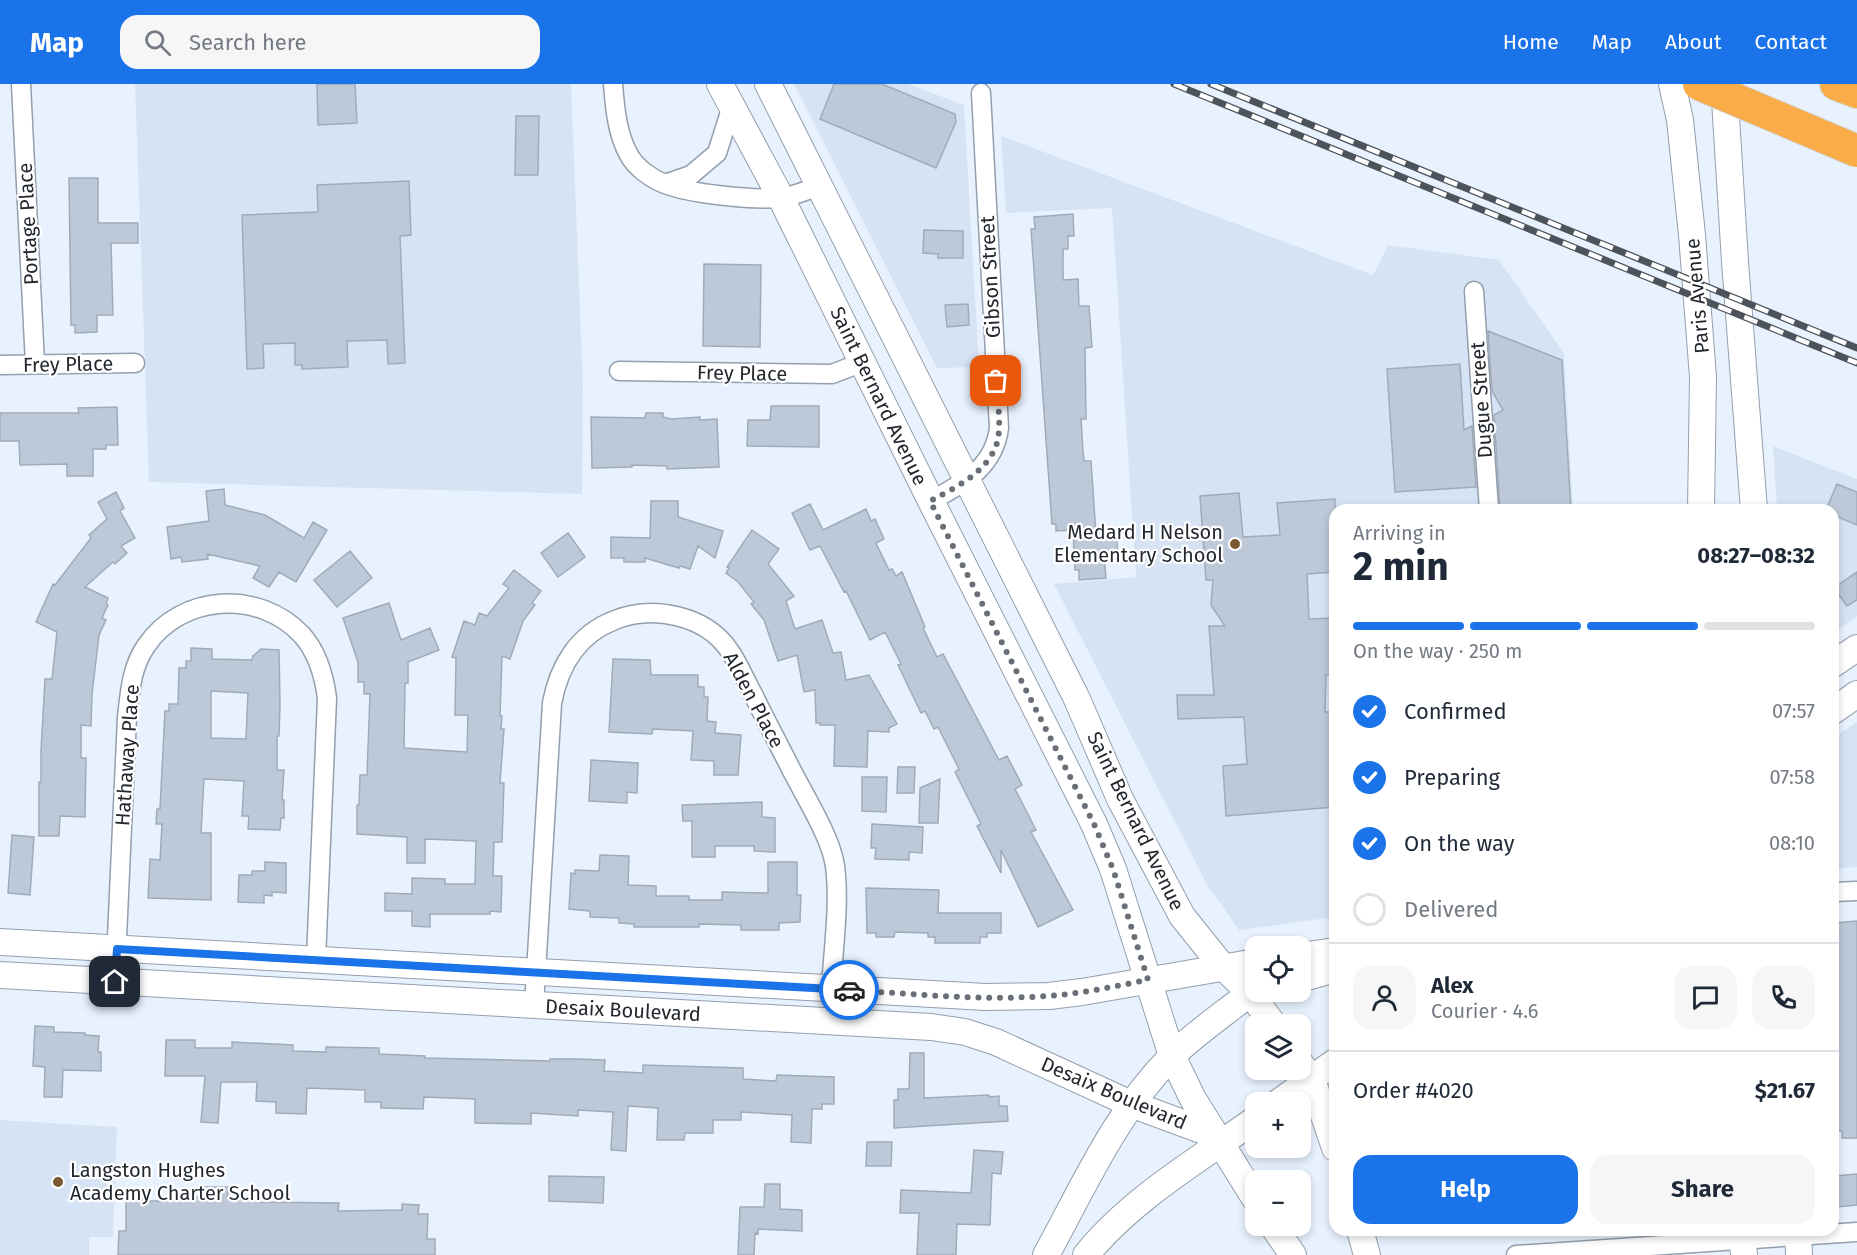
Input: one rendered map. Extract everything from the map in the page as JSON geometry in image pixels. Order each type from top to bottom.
[{"type":"highway","points":[[1699,84],[1857,151]]},
{"type":"highway","points":[[1836,84],[1857,92]]},
{"type":"street","name":"Portage Place","points":[[21,84],[34,364]]},
{"type":"street","points":[[613,84],[615,114],[630,156],[640,169],[665,184],[728,196],[781,198],[819,186]]},
{"type":"street","name":"Saint Bernard Avenue","points":[[720,84],[781,198],[930,501],[1094,824],[1113,869],[1172,1056],[1193,1099],[1245,1182]]},
{"type":"street","name":"Saint Bernard Avenue","points":[[768,84],[1077,699],[1120,799],[1163,883],[1182,916],[1222,966],[1245,985]]},
{"type":"street","name":"Paris Avenue","points":[[1672,84],[1681,132],[1703,377],[1701,504]]},
{"type":"street","name":"Paris Avenue","points":[[1724,84],[1754,504]]},
{"type":"street","name":"Gibson Street","points":[[930,501],[967,481],[992,454],[999,428],[981,93]]},
{"type":"street","points":[[665,184],[691,175],[717,153],[732,106]]},
{"type":"street","name":"Dugue Street","points":[[1474,291],[1489,504]]},
{"type":"street","name":"Frey Place","points":[[619,371],[832,374],[863,362]]},
{"type":"street","name":"Frey Place","points":[[0,365],[135,363]]},
{"type":"street","name":"Hathaway Place","points":[[115,982],[127,717],[132,675],[147,645],[164,626],[193,609],[226,602],[260,608],[290,624],[312,650],[325,681],[327,698],[316,960]]},
{"type":"street","name":"Alden Place","points":[[534,1006],[552,703],[558,678],[565,663],[580,643],[599,627],[622,617],[656,613],[681,617],[696,623],[711,632],[729,650],[830,848],[836,887],[831,989]]},
{"type":"street","points":[[1839,660],[1857,648]]},
{"type":"street","points":[[1839,707],[1857,694]]},
{"type":"street","points":[[1839,892],[1857,891]]},
{"type":"street","name":"Desaix Boulevard","points":[[0,942],[941,996],[1019,997],[1082,992],[1245,963]]},
{"type":"street","points":[[1311,954],[1329,952]]},
{"type":"street","points":[[1311,976],[1329,971]]},
{"type":"street","name":"Desaix Boulevard","points":[[0,975],[931,1027],[965,1032],[1021,1053],[1131,1104],[1204,1131],[1221,1144]]},
{"type":"street","points":[[1046,1255],[1081,1188],[1131,1104],[1172,1056],[1245,998]]},
{"type":"street","points":[[1311,1069],[1329,1064]]},
{"type":"street","points":[[1288,1092],[1298,1080]]},
{"type":"street","points":[[1309,1080],[1329,1132]]},
{"type":"street","points":[[1086,1255],[1101,1236],[1131,1210],[1245,1127]]},
{"type":"street","points":[[1839,1234],[1857,1232]]},
{"type":"street","points":[[1280,1236],[1293,1255]]},
{"type":"street","points":[[1362,1236],[1367,1255]]},
{"type":"street","points":[[1516,1255],[1798,1240],[1828,1236]]},
{"type":"shaded area","points":[[135,84],[571,84],[583,387],[582,494],[149,482]]},
{"type":"shaded area","points":[[794,84],[908,84],[964,105],[979,367],[937,368]]},
{"type":"shaded area","name":"Medard H Nelson Elementary School","points":[[1001,136],[1373,275],[1388,245],[1499,260],[1564,353],[1573,504],[1329,504],[1329,918],[1239,930],[1206,883],[1054,584],[1136,577],[1112,208],[1006,213]]},
{"type":"shaded area","points":[[1773,446],[1857,479],[1857,616],[1839,629],[1839,504],[1777,504]]},
{"type":"shaded area","points":[[1857,722],[1857,867],[1839,868],[1839,734]]},
{"type":"shaded area","name":"Langston Hughes Academy Charter School","points":[[0,1120],[117,1127],[113,1237],[89,1237],[89,1255],[0,1255]]},
{"type":"building","points":[[317,84],[355,84],[357,123],[318,125]]},
{"type":"building","points":[[834,84],[882,84],[955,114],[956,122],[936,168],[820,119]]},
{"type":"building","points":[[516,116],[539,116],[538,175],[515,175]]},
{"type":"building","points":[[69,178],[98,178],[98,223],[138,223],[138,243],[111,243],[113,315],[97,315],[97,332],[75,333],[75,325],[71,325]]},
{"type":"building","points":[[409,181],[411,235],[400,236],[405,363],[388,364],[387,340],[347,341],[348,367],[302,369],[302,365],[295,365],[295,343],[263,344],[264,368],[247,369],[242,215],[318,212],[317,185]]},
{"type":"building","points":[[1073,214],[1074,236],[1068,236],[1068,249],[1063,249],[1063,280],[1078,279],[1079,306],[1089,306],[1092,347],[1085,348],[1086,419],[1081,419],[1084,461],[1091,461],[1096,534],[1116,533],[1118,555],[1104,556],[1106,578],[1079,580],[1079,570],[1075,570],[1073,530],[1056,531],[1056,524],[1052,524],[1031,229],[1035,229],[1034,217]]},
{"type":"building","points":[[924,230],[963,231],[963,258],[938,258],[938,254],[923,253]]},
{"type":"building","points":[[704,264],[761,265],[760,347],[703,346]]},
{"type":"building","points":[[968,304],[969,325],[947,327],[945,305]]},
{"type":"building","points":[[1488,331],[1562,360],[1571,504],[1500,504],[1494,415],[1503,410],[1492,391]]},
{"type":"building","points":[[1460,364],[1464,430],[1472,426],[1476,487],[1395,492],[1387,369]]},
{"type":"building","points":[[771,406],[819,406],[819,447],[747,446],[748,420],[770,420]]},
{"type":"building","points":[[117,407],[118,445],[106,445],[106,449],[93,449],[93,476],[67,476],[67,464],[20,465],[19,441],[0,441],[0,413],[79,413],[78,408]]},
{"type":"building","points":[[646,413],[663,413],[663,417],[671,419],[700,417],[700,420],[717,419],[719,467],[667,469],[667,466],[632,465],[632,467],[592,468],[591,417],[645,418]]},
{"type":"building","points":[[1837,484],[1857,492],[1857,525],[1839,518],[1839,504],[1829,504]]},
{"type":"building","points":[[224,489],[225,505],[265,515],[304,538],[313,522],[327,530],[296,582],[279,572],[269,587],[253,578],[260,566],[207,554],[208,559],[182,562],[181,557],[171,559],[167,527],[209,521],[206,491]]},
{"type":"building","points":[[116,492],[124,508],[120,511],[135,538],[121,546],[127,553],[115,564],[113,562],[85,587],[108,598],[106,604],[108,605],[102,618],[106,620],[99,635],[92,694],[91,726],[81,725],[81,758],[86,758],[85,817],[60,816],[59,836],[39,836],[39,782],[41,782],[45,679],[52,679],[57,632],[36,622],[53,584],[55,585],[91,538],[89,535],[107,519],[98,502]]},
{"type":"building","points":[[1239,493],[1243,537],[1280,535],[1277,503],[1335,499],[1335,504],[1329,504],[1329,572],[1307,574],[1309,619],[1329,618],[1329,675],[1326,675],[1325,712],[1329,712],[1329,807],[1226,816],[1223,766],[1247,764],[1244,717],[1178,719],[1177,695],[1214,695],[1209,626],[1225,626],[1211,605],[1213,580],[1206,580],[1200,496]]},
{"type":"building","points":[[651,501],[678,501],[678,517],[723,531],[715,558],[698,546],[690,569],[645,558],[645,562],[624,562],[624,558],[611,558],[611,537],[650,538]]},
{"type":"building","points":[[810,504],[823,530],[866,509],[871,521],[875,519],[884,539],[876,543],[889,570],[892,569],[896,576],[902,572],[925,627],[923,628],[937,657],[943,654],[999,760],[1007,756],[1022,785],[1015,789],[1036,830],[1031,832],[1073,910],[1038,927],[1001,850],[1001,873],[977,826],[981,824],[955,772],[959,769],[938,727],[934,729],[925,711],[921,713],[885,632],[870,640],[846,591],[844,592],[820,546],[810,550],[792,513]]},
{"type":"building","points":[[752,530],[779,549],[768,564],[794,596],[786,601],[795,629],[822,620],[833,653],[841,652],[846,680],[869,675],[897,724],[889,728],[889,732],[868,731],[867,767],[834,766],[835,725],[816,723],[815,690],[804,692],[797,655],[778,661],[764,620],[751,604],[754,602],[738,582],[726,573],[729,568],[727,567]]},
{"type":"building","points":[[568,533],[585,557],[558,577],[541,553]]},
{"type":"building","points":[[350,551],[372,578],[337,607],[314,580]]},
{"type":"building","points":[[514,570],[541,591],[532,603],[535,605],[523,621],[510,659],[502,656],[500,716],[502,716],[501,729],[504,729],[500,783],[504,783],[502,842],[494,842],[493,876],[502,876],[501,912],[430,914],[430,927],[412,926],[412,911],[385,911],[385,893],[412,894],[412,878],[445,879],[445,884],[475,884],[476,841],[425,839],[425,863],[407,863],[407,837],[357,834],[360,775],[367,775],[370,694],[364,694],[364,682],[358,682],[358,662],[343,618],[389,603],[401,640],[430,628],[439,650],[408,662],[408,683],[405,683],[404,748],[467,752],[468,715],[455,715],[456,658],[452,657],[464,621],[475,625],[479,613],[487,616],[509,588],[503,584]]},
{"type":"building","points":[[1857,572],[1857,600],[1847,606],[1839,595],[1839,585]]},
{"type":"building","points":[[191,648],[212,649],[212,659],[252,660],[261,649],[279,650],[280,704],[277,770],[284,770],[282,800],[284,800],[284,818],[281,818],[280,830],[248,829],[249,816],[242,816],[244,781],[204,779],[201,833],[211,833],[211,900],[148,898],[150,859],[160,860],[162,824],[156,824],[157,809],[160,809],[165,711],[169,711],[169,704],[178,704],[179,668],[186,668],[186,661],[191,661]],"holes":[[[211,691],[248,693],[246,739],[211,738]]]},
{"type":"building","points":[[613,659],[650,660],[651,675],[698,675],[698,687],[704,687],[704,697],[708,697],[707,721],[716,722],[715,733],[741,735],[738,775],[714,775],[714,761],[691,760],[693,731],[653,729],[652,734],[609,732]]},
{"type":"building","points":[[591,760],[638,763],[637,793],[627,792],[627,803],[589,801]]},
{"type":"building","points":[[898,767],[915,767],[914,793],[897,793]]},
{"type":"building","points":[[862,777],[887,777],[886,812],[862,811]]},
{"type":"building","points":[[940,779],[938,823],[919,823],[920,788]]},
{"type":"building","points":[[762,802],[762,817],[775,818],[775,852],[754,851],[754,846],[715,846],[715,857],[692,857],[692,821],[683,821],[682,805]]},
{"type":"building","points":[[872,824],[923,827],[922,853],[909,852],[909,860],[875,859],[876,848],[871,848]]},
{"type":"building","points":[[12,835],[34,837],[30,895],[8,893]]},
{"type":"building","points":[[600,855],[629,856],[628,885],[656,886],[656,896],[689,896],[689,900],[722,900],[722,892],[768,893],[768,862],[797,862],[797,895],[801,895],[800,922],[779,923],[779,930],[741,930],[741,925],[699,924],[699,927],[634,927],[634,924],[619,923],[619,918],[590,917],[590,911],[569,909],[571,873],[575,874],[575,870],[599,871]]},
{"type":"building","points":[[265,862],[286,863],[286,893],[272,892],[272,896],[264,895],[264,903],[238,902],[239,875],[252,875],[252,871],[265,871]]},
{"type":"building","points":[[866,888],[939,890],[938,913],[1001,913],[1001,933],[987,933],[987,937],[980,937],[980,943],[935,943],[935,937],[928,937],[928,933],[895,932],[894,937],[876,937],[876,933],[867,933]]},
{"type":"building","points":[[1857,921],[1857,1138],[1842,1138],[1842,1131],[1839,1131],[1839,922]]},
{"type":"building","points":[[35,1026],[54,1027],[54,1032],[99,1036],[98,1052],[101,1052],[101,1071],[63,1070],[62,1097],[44,1097],[45,1067],[33,1066]]},
{"type":"building","points":[[166,1040],[195,1040],[195,1048],[232,1048],[232,1042],[293,1045],[293,1051],[326,1052],[326,1047],[379,1048],[379,1054],[425,1056],[425,1058],[605,1060],[604,1071],[643,1073],[643,1065],[743,1068],[743,1079],[776,1081],[777,1075],[834,1077],[834,1104],[822,1104],[822,1109],[812,1109],[811,1143],[791,1142],[792,1115],[741,1112],[741,1120],[713,1120],[713,1133],[685,1133],[684,1140],[657,1140],[658,1108],[628,1106],[626,1151],[611,1150],[613,1112],[578,1110],[578,1116],[531,1113],[531,1124],[475,1123],[475,1099],[424,1097],[423,1109],[381,1108],[381,1102],[365,1102],[365,1090],[307,1088],[306,1114],[276,1113],[276,1102],[256,1101],[257,1082],[221,1082],[218,1123],[201,1122],[205,1076],[165,1076]]},
{"type":"building","points":[[910,1053],[924,1053],[924,1098],[999,1096],[999,1106],[1007,1106],[1008,1121],[894,1128],[894,1100],[898,1100],[898,1089],[909,1089]]},
{"type":"building","points":[[867,1142],[892,1142],[891,1166],[866,1166]]},
{"type":"building","points":[[974,1150],[1003,1152],[1001,1174],[992,1173],[990,1225],[957,1224],[956,1255],[917,1255],[919,1213],[900,1213],[901,1190],[971,1193]]},
{"type":"building","points":[[1857,1174],[1857,1205],[1839,1207],[1839,1176]]},
{"type":"building","points":[[549,1176],[604,1177],[603,1203],[549,1201]]},
{"type":"building","points":[[765,1184],[780,1184],[780,1209],[802,1210],[802,1231],[758,1229],[758,1234],[755,1233],[754,1255],[738,1255],[740,1207],[764,1207]]},
{"type":"building","points":[[201,1187],[228,1187],[228,1199],[259,1200],[259,1202],[339,1203],[338,1211],[402,1210],[402,1204],[419,1205],[418,1214],[428,1214],[427,1239],[435,1239],[435,1255],[118,1255],[119,1231],[126,1231],[126,1198],[142,1198],[142,1201],[178,1201],[178,1197],[201,1197]]},
{"type":"railway","points":[[1174,84],[1857,363]]},
{"type":"railway","points":[[1211,84],[1857,348]]},
{"type":"way so far","points":[[849,990],[941,996],[1049,996],[1148,980],[1113,869],[1094,824],[930,501],[967,481],[992,454],[999,428],[996,381]]},
{"type":"place","name":"Medard H Nelson Elementary School","points":[[1235,544]]},
{"type":"place","name":"Langston Hughes Academy Charter School","points":[[58,1182]]},
{"type":"route","points":[[115,982],[117,949],[849,990]]}]
